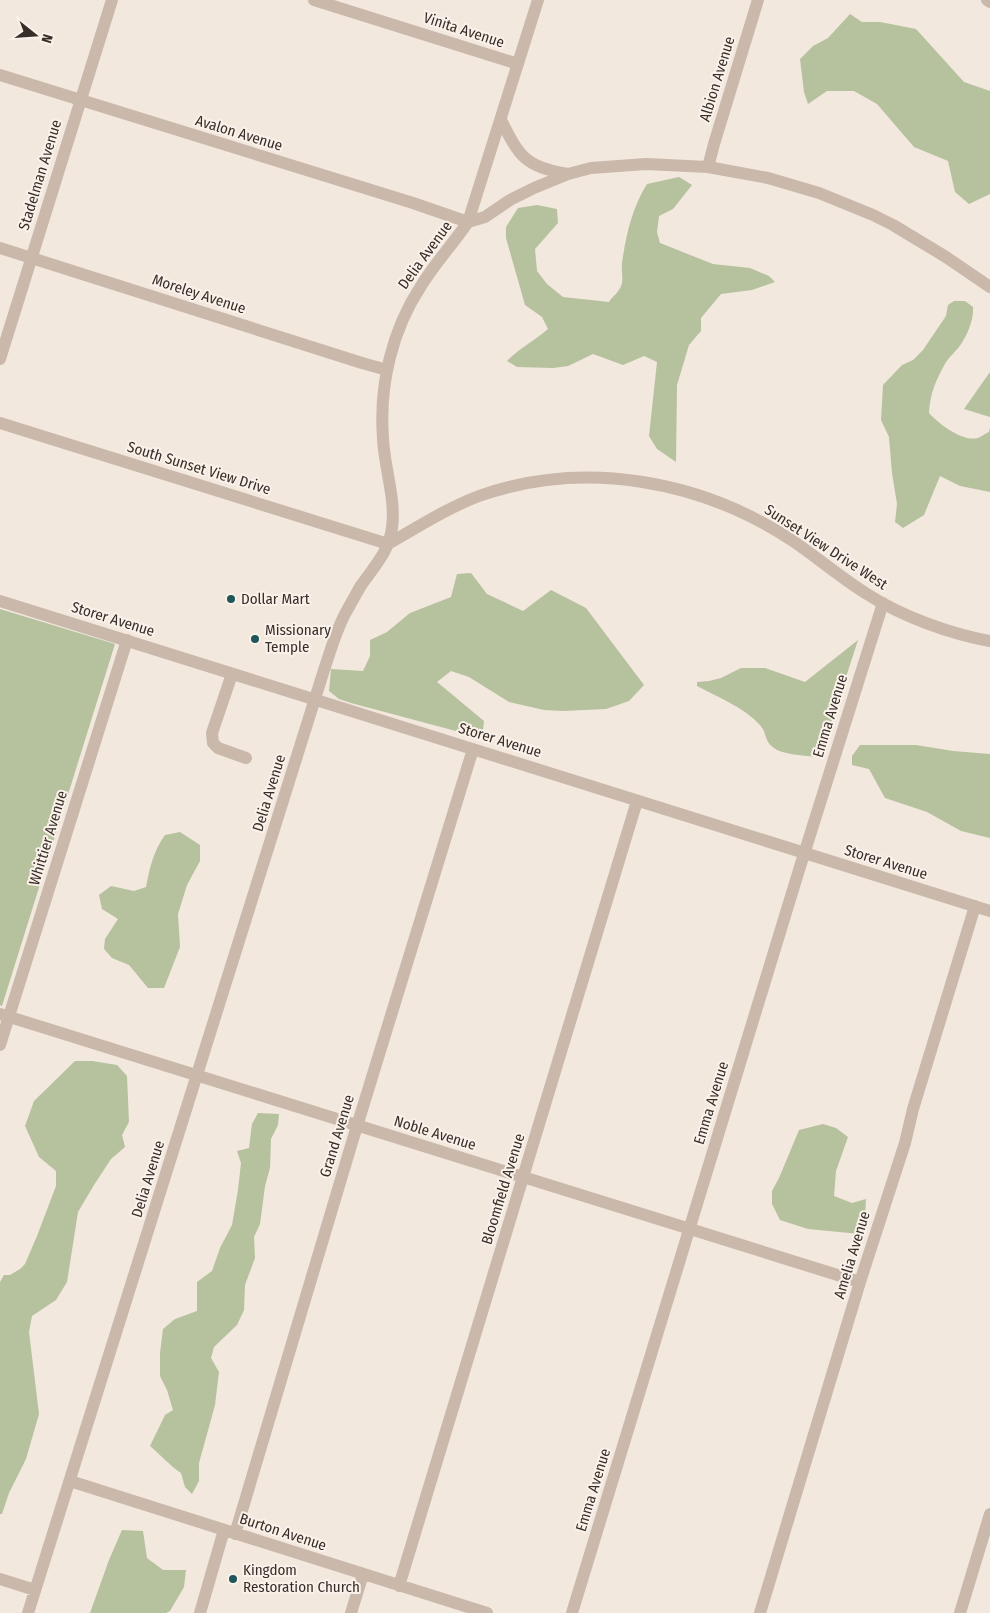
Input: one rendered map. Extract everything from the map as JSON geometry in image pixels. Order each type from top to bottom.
[{"type":"street","name":"Stadelman Avenue","points":[[0,360],[112,0]]},
{"type":"street","name":"Vinita Avenue","points":[[314,0],[518,64]]},
{"type":"street","name":"Delia Avenue","points":[[28,1613],[333,643],[344,616],[384,554],[388,544],[392,528],[392,504],[385,462],[382,416],[390,353],[410,304],[435,265],[454,243],[468,222],[538,0]]},
{"type":"street","name":"Albion Avenue","points":[[708,167],[758,0]]},
{"type":"street","name":"Avalon Avenue","points":[[0,75],[413,203],[468,222]]},
{"type":"street","points":[[501,120],[515,148],[522,157],[536,166],[568,174]]},
{"type":"street","points":[[468,222],[484,217],[510,200],[534,188],[568,174],[591,168],[614,165],[670,164],[708,167],[768,178],[819,193],[873,215],[946,256],[990,287]]},
{"type":"street","name":"Moreley Avenue","points":[[0,248],[387,370]]},
{"type":"street","name":"South Sunset View Drive","points":[[0,423],[388,544]]},
{"type":"street","name":"Sunset View Drive West","points":[[388,544],[461,504],[505,488],[559,479],[632,480],[682,490],[736,509],[791,540],[841,577],[883,603],[938,627],[990,641]]},
{"type":"street","name":"Storer Avenue","points":[[0,601],[990,911]]},
{"type":"street","name":"Emma Avenue","points":[[572,1613],[804,853],[883,603]]},
{"type":"street","name":"Whittier Avenue","points":[[0,1045],[4,1015],[127,640]]},
{"type":"street","points":[[232,674],[212,733],[213,743],[218,748],[246,758]]},
{"type":"street","name":"Grand Avenue","points":[[200,1613],[230,1532],[473,749]]},
{"type":"street","name":"Bloomfield Avenue","points":[[399,1586],[637,801]]},
{"type":"street","name":"Amelia Avenue","points":[[760,1613],[860,1282],[905,1144],[913,1109],[975,906]]},
{"type":"street","name":"Noble Avenue","points":[[4,1015],[860,1282]]},
{"type":"street","name":"Burton Avenue","points":[[70,1481],[363,1574],[455,1608],[487,1613]]},
{"type":"street","points":[[960,1613],[990,1514]]},
{"type":"street","points":[[351,1613],[363,1574]]},
{"type":"street","points":[[0,1579],[35,1590]]},
{"type":"green space","points":[[850,14],[862,22],[880,22],[916,29],[964,82],[990,91],[990,194],[969,204],[955,192],[948,161],[914,147],[877,104],[854,91],[827,91],[808,104],[804,92],[800,59],[813,46],[828,38]]},
{"type":"green space","points":[[679,177],[692,185],[673,209],[659,216],[657,232],[660,243],[713,264],[750,268],[769,276],[775,282],[752,290],[721,294],[701,318],[701,331],[689,345],[677,385],[676,462],[657,449],[649,436],[657,362],[644,356],[623,365],[593,354],[568,366],[553,368],[517,367],[507,361],[548,329],[542,317],[525,305],[506,238],[506,227],[518,208],[537,205],[557,209],[558,223],[535,249],[537,271],[547,284],[563,297],[609,302],[622,284],[622,263],[628,232],[634,212],[647,184]]},
{"type":"green space","points":[[954,301],[965,301],[973,307],[972,317],[965,338],[946,362],[936,381],[929,413],[958,435],[972,439],[989,432],[990,427],[990,492],[960,486],[940,476],[924,515],[903,528],[895,522],[897,504],[889,437],[881,420],[883,385],[902,365],[913,360],[923,350],[946,316],[948,305]]},
{"type":"green space","points":[[990,372],[990,417],[964,409]]},
{"type":"green space","points":[[471,573],[487,594],[523,611],[551,590],[586,608],[644,685],[629,701],[606,709],[544,710],[509,702],[469,677],[451,671],[437,682],[484,721],[482,738],[351,703],[339,699],[329,691],[331,669],[363,671],[370,656],[370,640],[387,632],[410,613],[451,597],[457,574]]},
{"type":"green space","points":[[0,609],[115,644],[2,1006],[0,1005]]},
{"type":"green space","points":[[858,640],[820,757],[792,754],[777,750],[770,744],[762,728],[753,718],[730,703],[697,686],[697,682],[721,678],[741,668],[765,668],[805,682]]},
{"type":"green space","points":[[860,745],[916,745],[990,754],[990,838],[961,831],[927,812],[885,798],[869,769],[852,765],[852,756]]},
{"type":"green space","points":[[180,832],[200,845],[200,861],[187,885],[178,914],[180,947],[164,988],[148,988],[129,965],[112,958],[104,949],[105,939],[118,919],[102,909],[99,895],[111,886],[134,891],[146,887],[152,860],[161,841],[165,835]]},
{"type":"green space","points":[[75,1061],[92,1061],[117,1065],[127,1076],[129,1122],[122,1135],[125,1147],[111,1159],[78,1212],[67,1282],[56,1300],[32,1316],[29,1332],[39,1414],[26,1459],[9,1493],[2,1514],[0,1514],[0,1282],[4,1275],[10,1275],[25,1264],[56,1186],[56,1171],[39,1157],[25,1126],[34,1101]]},
{"type":"green space","points":[[258,1113],[279,1114],[278,1125],[271,1139],[270,1168],[265,1186],[260,1224],[254,1237],[255,1258],[245,1285],[244,1310],[237,1325],[214,1347],[211,1358],[219,1372],[215,1405],[199,1463],[199,1481],[192,1494],[185,1487],[181,1473],[150,1446],[165,1415],[173,1410],[167,1390],[160,1376],[163,1329],[175,1319],[197,1311],[197,1282],[212,1271],[220,1248],[232,1225],[241,1163],[237,1151],[249,1148],[252,1124]]},
{"type":"green space","points":[[823,1124],[836,1128],[848,1137],[836,1171],[834,1196],[852,1203],[866,1199],[865,1217],[860,1234],[808,1229],[780,1220],[772,1204],[772,1191],[799,1130]]},
{"type":"green space","points":[[122,1530],[143,1531],[147,1558],[163,1570],[186,1570],[184,1587],[170,1611],[166,1613],[90,1613]]},
{"type":"place","name":"Dollar Mart","points":[[231,599]]},
{"type":"place","name":"Missionary Temple","points":[[255,639]]},
{"type":"place","name":"Kingdom Restoration Church","points":[[233,1579]]}]
